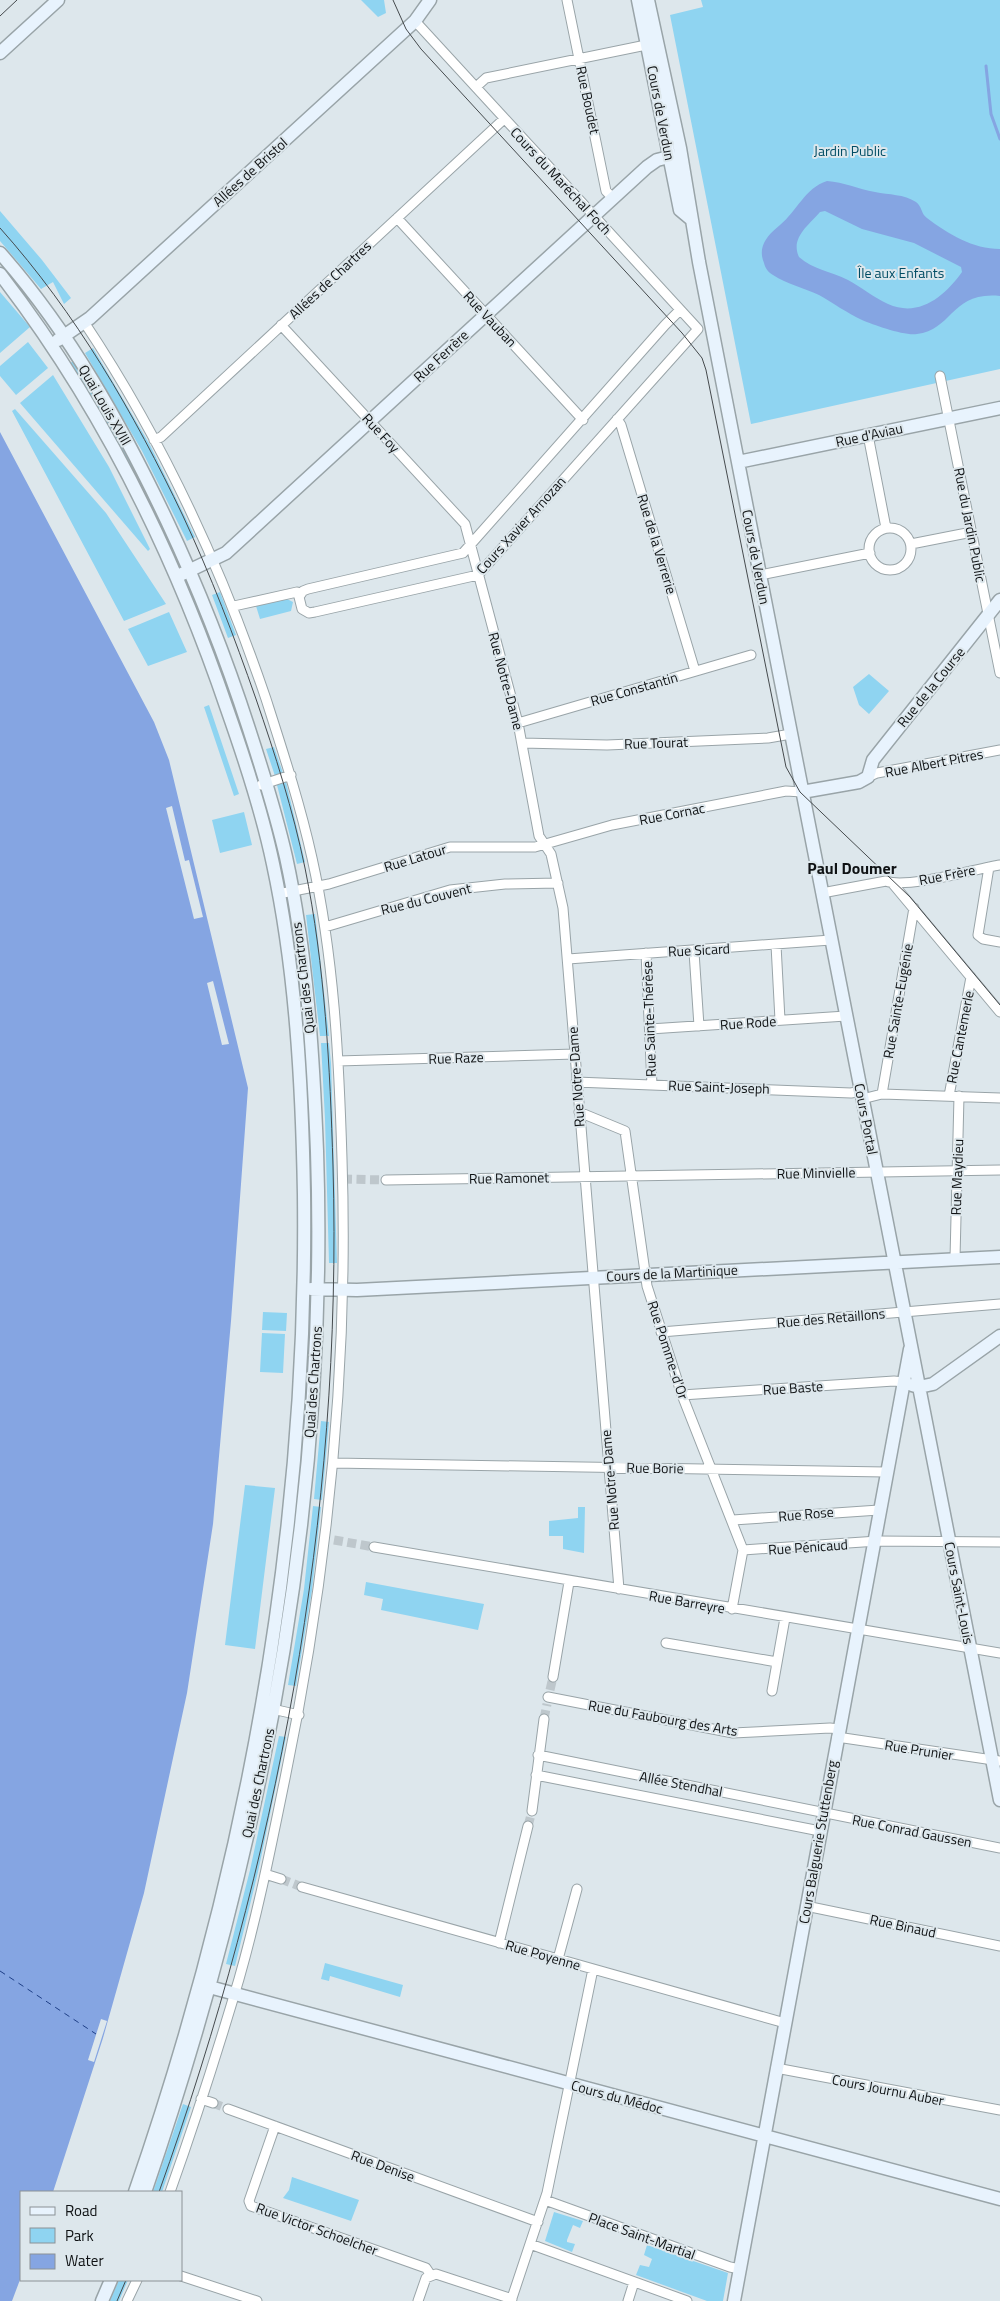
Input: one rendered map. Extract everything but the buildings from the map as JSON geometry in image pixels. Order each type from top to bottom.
[{"type":"main road","points":[[0,53],[58,0]]},
{"type":"main road","name":"Allées de Bristol","points":[[52,344],[84,322],[415,21],[430,0]]},
{"type":"main road","name":"Cours de Verdun","points":[[638,0],[652,44],[687,189],[822,893]]},
{"type":"main road","name":"Cours de Verdun","points":[[648,0],[652,44],[680,210],[692,220]]},
{"type":"main road","points":[[670,157],[675,163],[687,189]]},
{"type":"main road","name":"Rue Ferrère","points":[[177,576],[226,553],[613,198],[657,160],[670,157]]},
{"type":"main road","name":"Quai Louis XVIII","points":[[0,253],[34,294],[64,336],[128,445],[190,571]]},
{"type":"main road","name":"Quai Louis XVIII","points":[[0,274],[52,344],[117,453],[177,576]]},
{"type":"main road","name":"Rue d'Aviau","points":[[738,462],[1000,408]]},
{"type":"main road","name":"Quai des Chartrons","points":[[145,2191],[205,1986],[291,1602],[304,1502],[318,1289],[318,1179],[313,1066],[307,995],[292,892],[276,813],[220,644],[190,571]]},
{"type":"main road","name":"Quai des Chartrons","points":[[177,576],[206,649],[254,787],[274,867],[285,935],[299,1069],[304,1181],[304,1289],[297,1433],[268,1708]]},
{"type":"main road","name":"Rue de la Course","points":[[868,777],[873,760],[1000,600]]},
{"type":"main road","points":[[802,792],[859,782],[868,777]]},
{"type":"main road","name":"Cours Portal","points":[[822,893],[919,1387]]},
{"type":"main road","name":"Cours de la Martinique","points":[[304,1289],[344,1290],[1000,1256]]},
{"type":"main road","points":[[903,1382],[919,1387],[933,1384],[1000,1336]]},
{"type":"main road","name":"Cours Portal","points":[[903,1382],[911,1344]]},
{"type":"main road","name":"Cours Balguerie Stuttenberg","points":[[734,2301],[903,1382]]},
{"type":"main road","name":"Cours Saint-Louis","points":[[919,1387],[970,1649],[996,1761],[1000,1800]]},
{"type":"main road","name":"Quai des Chartrons","points":[[135,2191],[205,1986]]},
{"type":"main road","name":"Cours du Médoc","points":[[205,1986],[1000,2199]]},
{"type":"main road","points":[[95,2301],[103,2281]]},
{"type":"main road","points":[[102,2301],[111,2281]]},
{"type":"street","name":"Rue Boudet","points":[[567,0],[606,191],[613,198]]},
{"type":"street","name":"Cours du Maréchal Foch","points":[[415,21],[698,329]]},
{"type":"street","points":[[476,87],[486,78],[652,44]]},
{"type":"street","name":"Allées de Chartres","points":[[154,440],[161,437],[504,119]]},
{"type":"street","name":"Rue Vauban","points":[[397,218],[583,420]]},
{"type":"street","name":"Cours Xavier Arnozan","points":[[234,606],[297,592],[300,594],[308,589],[463,553],[680,310]]},
{"type":"street","name":"Quai Louis XVIII","points":[[84,322],[154,440],[214,560],[234,606]]},
{"type":"street","name":"Rue Foy","points":[[281,325],[465,524],[478,575]]},
{"type":"street","points":[[698,329],[712,326]]},
{"type":"street","name":"Cours Xavier Arnozan","points":[[300,594],[302,609],[309,613],[478,575],[698,329]]},
{"type":"street","name":"Rue du Jardin Public","points":[[940,376],[1000,673]]},
{"type":"street","name":"Rue de la Verrerie","points":[[617,419],[621,425],[695,671]]},
{"type":"street","points":[[868,435],[886,528]]},
{"type":"street","points":[[886,528],[893,528],[904,533],[911,544],[909,557],[901,567],[894,569],[888,569],[876,564],[870,553],[870,546],[875,534],[886,528]]},
{"type":"street","points":[[911,544],[972,532]]},
{"type":"street","points":[[760,574],[870,553]]},
{"type":"street","name":"Rue Notre-Dame","points":[[478,575],[518,723],[539,836],[551,854],[558,883],[568,959],[576,1082],[619,1590]]},
{"type":"street","name":"Quai des Chartrons","points":[[170,2191],[234,1994],[265,1874],[298,1715],[330,1539],[344,1290],[343,1179],[338,1062],[334,1001],[325,927],[318,886],[292,776],[234,606]]},
{"type":"street","name":"Rue Constantin","points":[[518,723],[751,655]]},
{"type":"street","name":"Rue Tourat","points":[[522,743],[607,745],[768,738],[791,734]]},
{"type":"street","name":"Rue Albert Pitres","points":[[868,777],[877,773],[1000,750]]},
{"type":"street","points":[[254,787],[292,776]]},
{"type":"street","name":"Rue Cornac","points":[[544,844],[612,825],[786,791],[802,792]]},
{"type":"street","name":"Rue Latour","points":[[278,894],[318,886],[450,847],[535,847],[544,844]]},
{"type":"street","name":"Rue Frère","points":[[822,893],[886,881],[893,884],[914,882],[1000,865]]},
{"type":"street","points":[[989,866],[978,935],[983,939],[1000,942]]},
{"type":"street","name":"Rue du Couvent","points":[[325,927],[450,890],[505,884],[558,883]]},
{"type":"street","points":[[893,884],[1000,1012]]},
{"type":"street","name":"Rue Sainte-Eugénie","points":[[882,1094],[914,908]]},
{"type":"street","name":"Rue Sicard","points":[[568,959],[689,950],[694,952],[831,940]]},
{"type":"street","points":[[776,945],[780,1020]]},
{"type":"street","points":[[694,952],[699,1026]]},
{"type":"street","name":"Rue Sainte-Thérèse","points":[[646,953],[652,1085]]},
{"type":"street","name":"Rue Cantemerle","points":[[949,1096],[971,977]]},
{"type":"street","name":"Rue Rode","points":[[650,1030],[846,1016]]},
{"type":"street","name":"Rue Raze","points":[[338,1062],[575,1054]]},
{"type":"street","name":"Rue Saint-Joseph","points":[[576,1082],[862,1095],[1000,1098]]},
{"type":"street","name":"Rue Maydieu","points":[[954,1258],[960,1096]]},
{"type":"street","name":"Rue Pomme-d'Or","points":[[579,1112],[625,1131],[645,1275],[661,1332],[682,1395],[733,1520],[743,1550],[732,1609]]},
{"type":"street","name":"Rue Minvielle","points":[[631,1175],[1000,1170]]},
{"type":"street","name":"Rue Ramonet","points":[[386,1180],[631,1175]]},
{"type":"street","name":"Rue des Retaillons","points":[[661,1332],[1000,1304]]},
{"type":"street","name":"Rue Baste","points":[[682,1395],[894,1381],[903,1382]]},
{"type":"street","name":"Rue Borie","points":[[334,1463],[886,1472]]},
{"type":"street","name":"Rue Rose","points":[[733,1520],[879,1510]]},
{"type":"street","name":"Rue Pénicaud","points":[[743,1550],[873,1542],[1000,1542]]},
{"type":"street","name":"Rue Barreyre","points":[[374,1547],[569,1582],[1000,1653]]},
{"type":"street","points":[[553,1677],[569,1582]]},
{"type":"street","points":[[772,1691],[785,1618]]},
{"type":"street","points":[[666,1643],[777,1662]]},
{"type":"street","name":"Rue du Faubourg des Arts","points":[[549,1697],[733,1733],[830,1728],[838,1733]]},
{"type":"street","points":[[268,1708],[298,1715]]},
{"type":"street","points":[[532,1811],[544,1718]]},
{"type":"street","name":"Rue Prunier","points":[[838,1733],[996,1761]]},
{"type":"street","name":"Allée Stendhal","points":[[538,1756],[824,1812]]},
{"type":"street","name":"Allée Stendhal","points":[[536,1775],[820,1831]]},
{"type":"street","name":"Rue Conrad Gaussen","points":[[824,1812],[1000,1848]]},
{"type":"street","points":[[499,1943],[528,1826]]},
{"type":"street","points":[[265,1874],[281,1879]]},
{"type":"street","name":"Rue Poyenne","points":[[302,1886],[785,2023]]},
{"type":"street","points":[[558,1959],[577,1889]]},
{"type":"street","name":"Rue Binaud","points":[[806,1906],[1000,1946]]},
{"type":"street","points":[[418,2301],[426,2278],[430,2274],[436,2274],[512,2300],[545,2200],[593,1969]]},
{"type":"street","name":"Cours Journu Auber","points":[[776,2068],[1000,2110]]},
{"type":"street","points":[[201,2099],[213,2103]]},
{"type":"street","name":"Rue Denise","points":[[228,2109],[538,2222]]},
{"type":"street","name":"Rue Victor Schoelcher","points":[[275,2126],[249,2201],[251,2206],[426,2268],[430,2274]]},
{"type":"street","name":"Place Saint-Martial","points":[[545,2200],[740,2269]]},
{"type":"street","points":[[530,2244],[687,2301]]},
{"type":"street","points":[[182,2276],[258,2301]]},
{"type":"street","points":[[127,2301],[136,2281]]},
{"type":"street","points":[[628,2301],[634,2282]]},
{"type":"green space","points":[[361,0],[384,0],[386,13],[378,17]]},
{"type":"green space","name":"Jardin Public","points":[[701,0],[1000,0],[1000,369],[751,424],[670,15],[703,7]]},
{"type":"green space","points":[[0,211],[42,260],[71,298],[64,304],[53,282],[41,289],[0,241]]},
{"type":"green space","points":[[0,292],[30,327],[0,353]]},
{"type":"green space","points":[[28,342],[48,368],[16,395],[0,376],[0,366]]},
{"type":"green space","points":[[93,348],[150,445],[195,537],[187,541],[142,451],[85,353]]},
{"type":"green space","points":[[74,361],[106,414],[146,490],[142,492],[102,416],[70,363]]},
{"type":"green space","points":[[53,375],[109,467],[150,549],[148,551],[20,403]]},
{"type":"green space","points":[[15,409],[106,513],[166,604],[124,621],[12,411]]},
{"type":"green space","points":[[220,592],[236,635],[228,638],[212,595]]},
{"type":"green space","points":[[287,599],[293,602],[291,611],[260,619],[256,606]]},
{"type":"green space","points":[[169,612],[187,652],[148,666],[128,629]]},
{"type":"green space","points":[[217,653],[244,732],[240,734],[214,655]]},
{"type":"green space","points":[[869,674],[889,691],[869,714],[859,705],[853,687]]},
{"type":"green space","points":[[209,705],[239,794],[234,796],[204,707]]},
{"type":"green space","points":[[274,747],[283,773],[275,776],[266,749]]},
{"type":"green space","points":[[286,782],[305,862],[297,864],[277,785]]},
{"type":"green space","points":[[244,812],[252,845],[220,853],[212,820]]},
{"type":"green space","points":[[315,914],[329,1036],[320,1036],[306,915]]},
{"type":"green space","points":[[321,1043],[329,1043],[331,1063],[337,1263],[329,1263]]},
{"type":"green space","points":[[307,1045],[314,1204],[309,1204],[302,1046]]},
{"type":"green space","points":[[263,1312],[287,1313],[286,1331],[262,1330]]},
{"type":"green space","points":[[307,1315],[313,1315],[300,1498],[296,1497]]},
{"type":"green space","points":[[262,1333],[285,1334],[283,1373],[260,1372]]},
{"type":"green space","points":[[321,1421],[329,1422],[322,1500],[314,1499]]},
{"type":"green space","points":[[245,1485],[275,1488],[255,1649],[225,1645]]},
{"type":"green space","points":[[313,1506],[321,1507],[312,1590],[296,1686],[288,1685],[304,1589]]},
{"type":"green space","points":[[578,1507],[585,1507],[584,1553],[563,1549],[563,1536],[549,1536],[549,1521],[578,1518]]},
{"type":"green space","points":[[366,1582],[484,1604],[478,1630],[381,1610],[383,1599],[364,1595]]},
{"type":"green space","points":[[279,1736],[286,1737],[258,1872],[235,1966],[226,1964],[250,1870]]},
{"type":"green space","points":[[325,1963],[403,1985],[400,1997],[330,1976],[329,1981],[321,1979]]},
{"type":"green space","points":[[183,2104],[191,2107],[162,2191],[153,2191]]},
{"type":"green space","points":[[292,2177],[359,2200],[351,2221],[283,2198],[289,2190]]},
{"type":"green space","points":[[554,2212],[583,2221],[580,2228],[573,2225],[567,2240],[567,2242],[575,2244],[572,2252],[545,2241]]},
{"type":"green space","points":[[647,2245],[728,2273],[723,2301],[707,2301],[636,2275],[640,2265],[649,2267],[652,2259],[644,2255]]},
{"type":"green space","points":[[119,2281],[128,2281],[119,2301],[110,2301]]},
{"type":"water","points":[[827,181],[906,197],[918,204],[927,218],[961,240],[980,246],[1000,249],[1000,296],[984,296],[971,299],[938,326],[929,331],[911,334],[889,330],[862,320],[819,295],[772,274],[765,267],[762,257],[765,241],[807,194],[819,184]],"holes":[[[825,211],[862,229],[914,243],[961,267],[962,272],[948,289],[930,302],[921,306],[899,308],[888,304],[842,277],[810,265],[799,257],[797,250],[799,238],[820,212]]]},
{"type":"water","points":[[0,432],[154,722],[169,760],[248,1088],[231,1321],[213,1524],[187,1693],[144,1893],[103,2038],[53,2191],[20,2191],[20,2280],[12,2301],[0,2301]]},
{"type":"pier","points":[[172,806],[185,861],[189,860],[203,917],[194,919],[166,808]]},
{"type":"pier","points":[[213,981],[229,1044],[222,1045],[207,983]]},
{"type":"pier","points":[[101,2019],[107,2021],[94,2062],[88,2060]]},
{"type":"waterway","points":[[986,66],[991,114],[1000,139]]},
{"type":"ferry route","points":[[0,1971],[96,2034]]},
{"type":"tunnel","points":[[343,1179],[386,1180]]},
{"type":"tunnel","points":[[334,1540],[374,1547]]},
{"type":"tunnel","points":[[550,1690],[553,1677]]},
{"type":"tunnel","points":[[544,1719],[547,1704]]},
{"type":"tunnel","points":[[528,1826],[532,1811]]},
{"type":"tunnel","points":[[281,1879],[302,1887]]},
{"type":"tunnel","points":[[213,2103],[228,2109]]},
{"type":"tram line","points":[[0,16],[17,0]]},
{"type":"tram line","points":[[393,0],[406,29],[421,49],[682,333],[702,358],[706,370],[786,767],[800,792],[910,897],[1000,1005]]},
{"type":"tram line","points":[[0,228],[54,294],[102,365],[164,478],[213,584],[263,720],[295,825],[312,905],[322,979],[333,1166],[333,1297],[327,1428],[313,1558],[294,1687],[269,1815],[237,1942],[201,2068],[159,2191]]},
{"type":"tram line","points":[[117,2301],[126,2281]]},
{"type":"district","name":"Paul Doumer","points":[[852,868]]},
{"type":"park label","name":"Île aux Enfants","points":[[901,273]]}]
